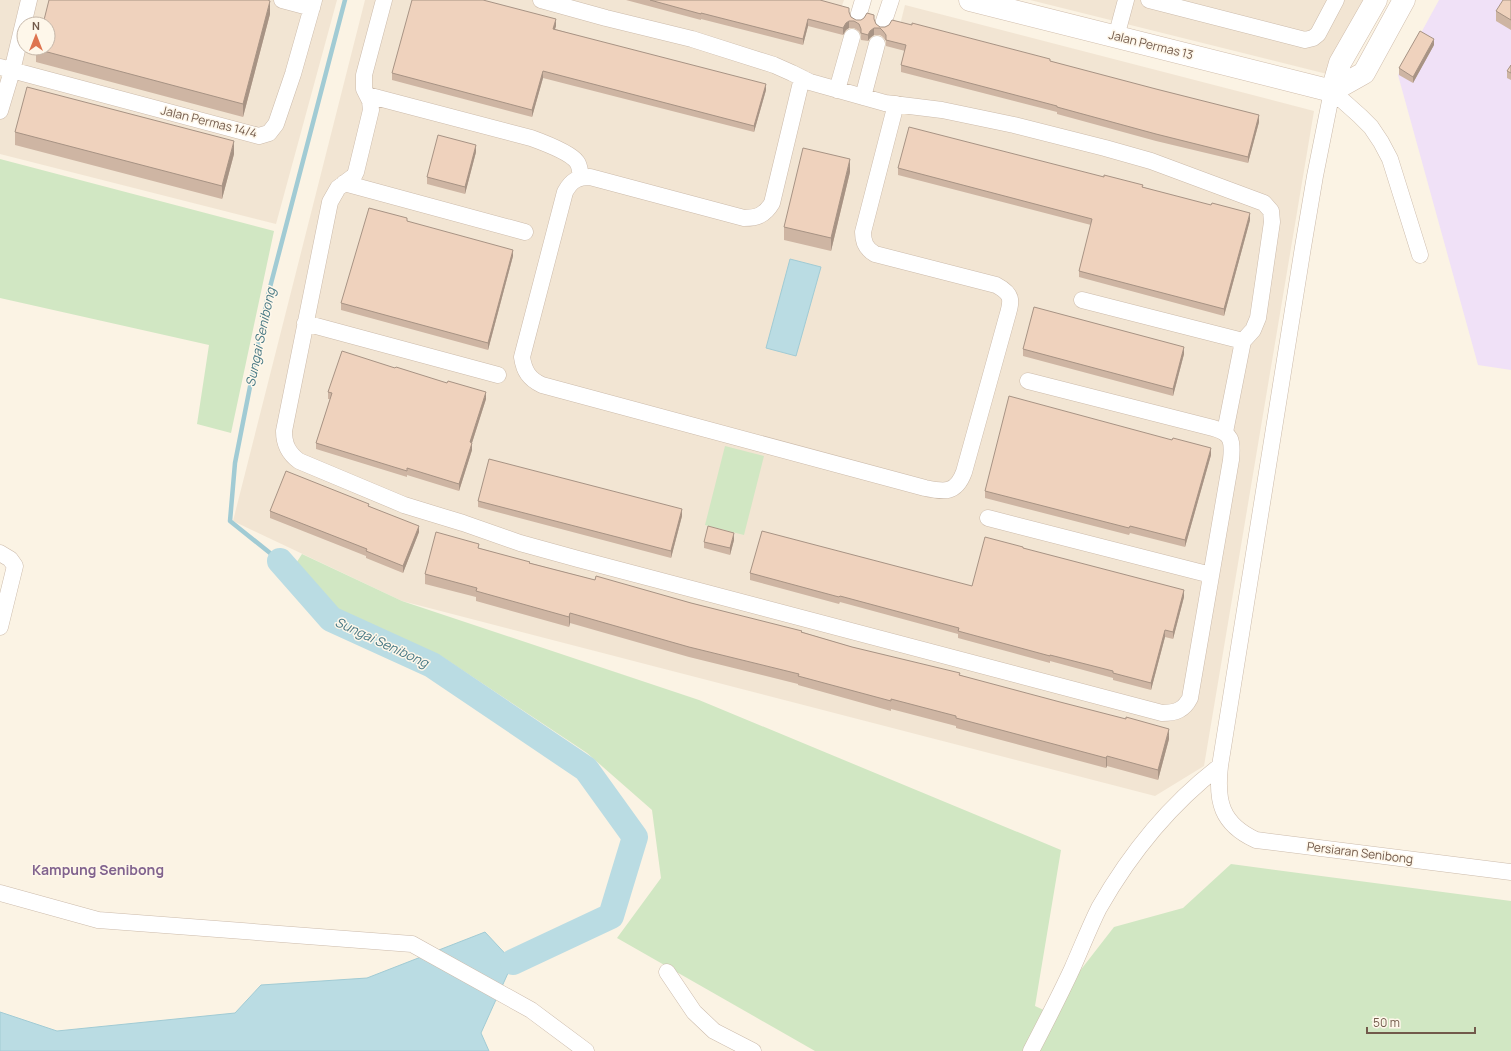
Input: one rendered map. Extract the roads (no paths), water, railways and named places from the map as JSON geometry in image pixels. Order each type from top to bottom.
[{"type":"main road","name":"Jalan Permas 13","points":[[970,0],[1332,91]]},
{"type":"main road","points":[[1332,91],[1340,63],[1376,0]]},
{"type":"main road","points":[[1332,91],[1364,73],[1404,0]]},
{"type":"street","points":[[0,111],[6,69],[29,0]]},
{"type":"street","points":[[282,0],[313,4]]},
{"type":"street","points":[[384,0],[364,75],[364,89],[370,101],[371,110],[356,172],[354,176],[335,192],[330,202],[305,323],[284,432],[286,446],[294,458],[404,505],[463,523],[520,543],[1167,713],[1181,710],[1190,698],[1232,449],[1230,439],[1225,432],[1213,428],[1028,381]]},
{"type":"street","points":[[541,0],[692,39],[774,65],[810,82],[863,97],[896,104],[942,110],[1014,125],[1151,161],[1266,205],[1272,214],[1272,222],[1258,318],[1253,330],[1243,341],[1225,432]]},
{"type":"street","points":[[858,17],[863,0]]},
{"type":"street","points":[[883,24],[891,0]]},
{"type":"street","points":[[1116,37],[1126,0]]},
{"type":"street","points":[[1149,0],[1305,40],[1313,38],[1318,34],[1336,0]]},
{"type":"street","name":"Jalan Permas 14/4","points":[[6,69],[259,136],[270,132],[276,124],[293,74],[313,4]]},
{"type":"street","points":[[837,90],[852,37]]},
{"type":"street","points":[[863,97],[877,44]]},
{"type":"street","points":[[802,78],[772,203],[768,210],[761,215],[752,218],[744,218],[590,177],[581,177],[574,180],[568,186],[565,192],[522,357],[523,365],[527,374],[533,380],[542,385],[925,488],[944,492],[950,490],[958,483],[964,472],[1008,317],[1010,297],[1005,290],[996,285],[875,254],[869,250],[865,244],[863,232],[896,104]]},
{"type":"street","points":[[1332,91],[1371,127],[1381,142],[1390,159],[1420,255]]},
{"type":"street","points":[[1032,1051],[1072,971],[1099,909],[1126,865],[1151,832],[1177,803],[1196,784],[1220,766],[1314,184],[1332,91]]},
{"type":"street","points":[[366,95],[531,138],[551,146],[575,160],[581,177]]},
{"type":"street","points":[[344,183],[525,232]]},
{"type":"street","points":[[1082,300],[1243,341]]},
{"type":"street","points":[[305,323],[498,375]]},
{"type":"street","points":[[988,518],[1211,575]]},
{"type":"street","points":[[0,553],[10,559],[15,566],[0,627]]},
{"type":"street","name":"Persiaran Senibong","points":[[1220,766],[1218,796],[1222,808],[1236,828],[1245,835],[1256,840],[1511,872]]},
{"type":"street","points":[[0,893],[98,920],[412,944],[531,1010],[586,1051]]},
{"type":"street","points":[[667,972],[694,1012],[714,1031],[753,1051]]},
{"type":"water","points":[[790,259],[821,267],[796,356],[766,348]]},
{"type":"water","points":[[485,932],[513,962],[481,1033],[489,1051],[0,1051],[0,1012],[57,1031],[235,1013],[261,985],[367,978]]},
{"type":"waterway","name":"Sungai Senibong","points":[[280,561],[230,521],[235,463],[268,295],[345,0]]},
{"type":"waterway","name":"Sungai Senibong","points":[[280,561],[331,619],[432,665],[586,769],[635,837],[611,916],[513,962]]},
{"type":"district","name":"Kampung Senibong","points":[[98,870]]}]
